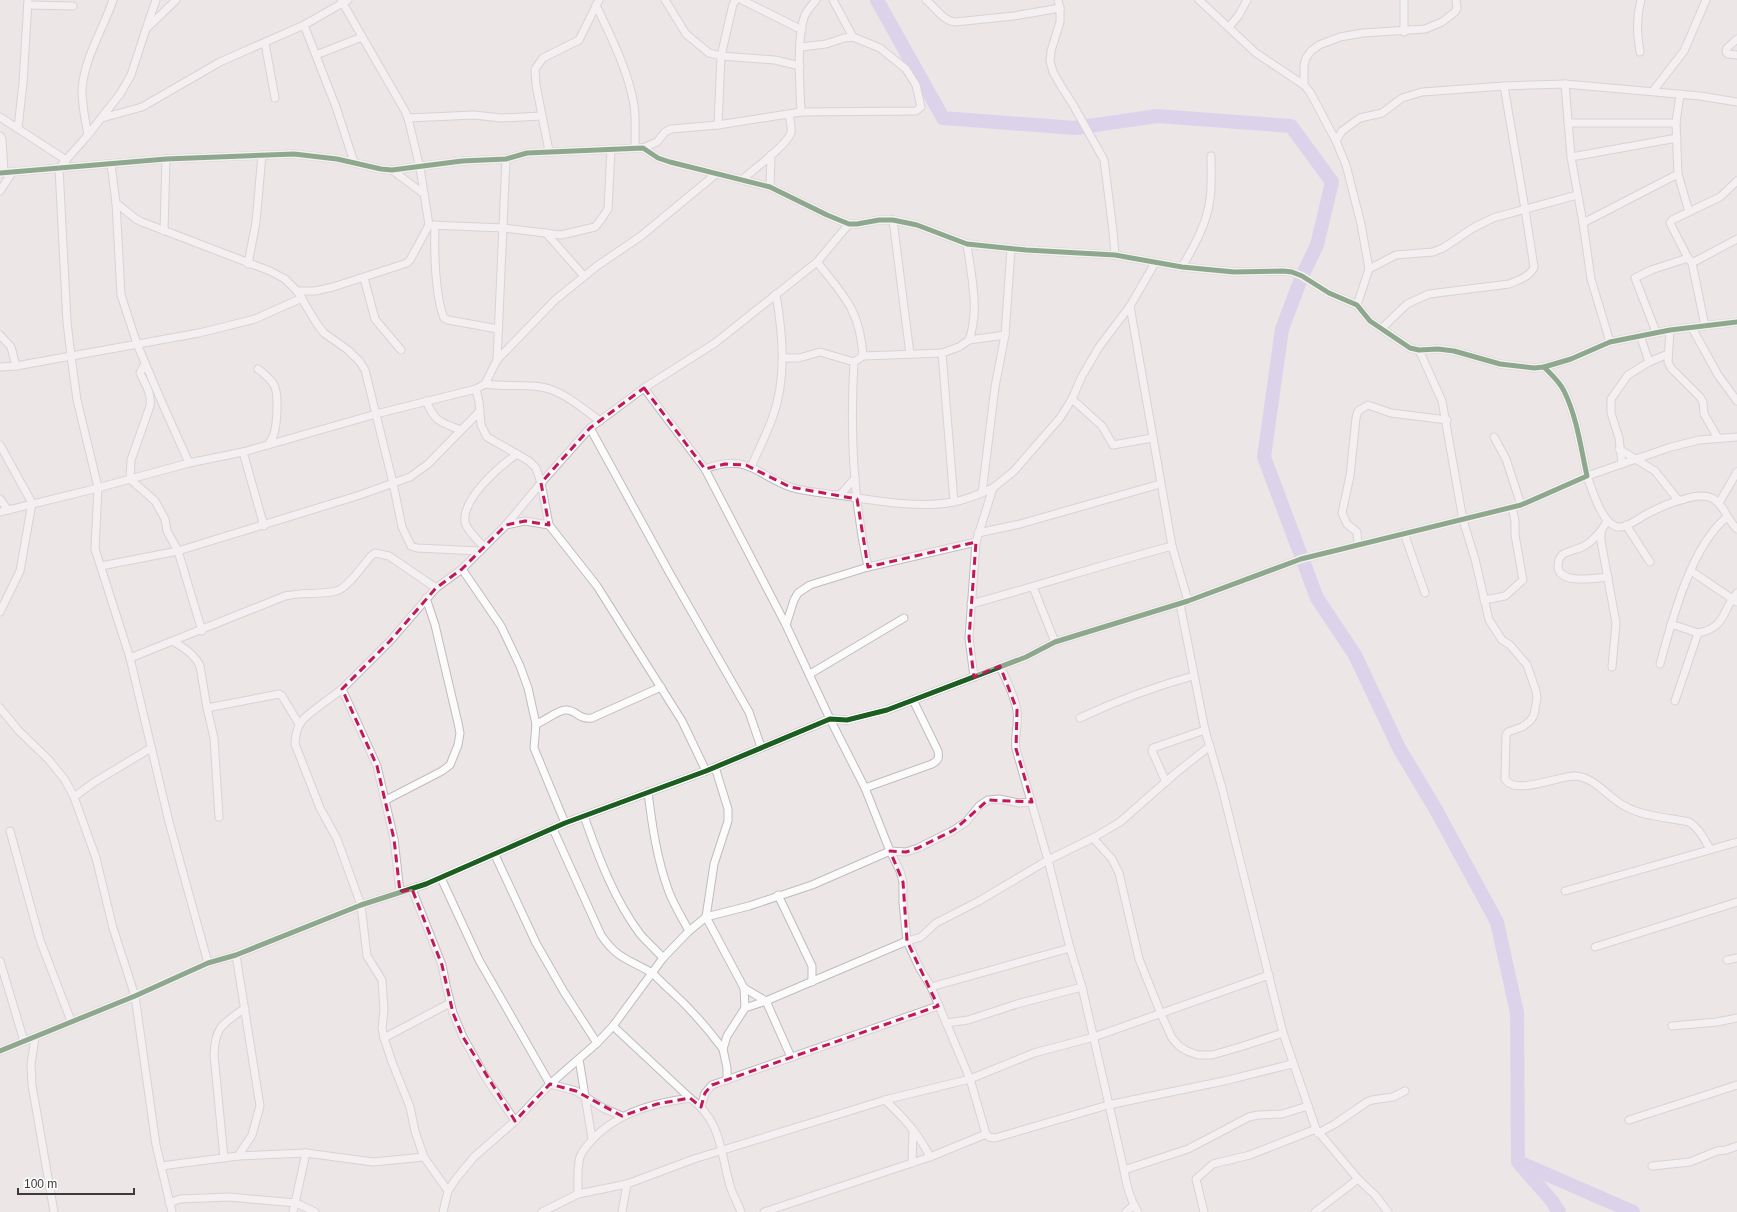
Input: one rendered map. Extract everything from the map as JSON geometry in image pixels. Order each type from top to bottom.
[{"type":"street","points":[[88,135],[83,108],[82,89],[86,68],[113,0]]},
{"type":"street","points":[[156,0],[131,75],[120,94],[102,118],[59,168],[67,322],[77,400],[98,487],[95,549],[130,658],[169,822],[208,963]]},
{"type":"street","points":[[146,29],[176,0]]},
{"type":"street","points":[[665,0],[686,34],[691,40],[709,53],[721,56],[764,58],[800,66]]},
{"type":"street","points":[[718,125],[721,56],[733,4],[736,0]]},
{"type":"street","points":[[742,0],[802,30]]},
{"type":"street","points":[[801,112],[800,66],[802,30],[805,16],[816,0]]},
{"type":"street","points":[[833,0],[853,37]]},
{"type":"street","points":[[926,0],[950,22],[1060,8]]},
{"type":"street","points":[[1058,0],[1060,8],[1060,22],[1051,51],[1050,61],[1061,86],[1072,102],[1104,160],[1115,256]]},
{"type":"street","points":[[1199,0],[1265,60],[1304,85],[1310,92],[1336,141],[1346,165],[1354,195],[1369,269],[1357,305]]},
{"type":"street","points":[[1229,27],[1239,15],[1247,0]]},
{"type":"street","points":[[1404,0],[1404,32]]},
{"type":"street","points":[[1304,85],[1304,65],[1306,58],[1311,51],[1319,45],[1340,37],[1363,33],[1425,30],[1442,22],[1455,12],[1457,8],[1456,0]]},
{"type":"street","points":[[1640,52],[1637,15],[1641,0]]},
{"type":"street","points":[[1653,91],[1684,51],[1706,0]]},
{"type":"street","points":[[102,118],[142,107],[220,62],[304,26],[344,1],[362,37],[408,118],[432,225],[436,274],[444,318],[498,329]]},
{"type":"street","points":[[18,128],[23,83],[28,3],[73,6]]},
{"type":"street","points":[[549,151],[534,74],[535,69],[543,58],[579,40],[598,3]]},
{"type":"street","points":[[598,3],[620,57],[632,93],[634,106],[635,148]]},
{"type":"street","points":[[304,26],[336,107],[354,162]]},
{"type":"street","points":[[316,55],[362,37]]},
{"type":"street","points":[[0,136],[2,139],[2,172],[166,159],[294,154],[354,162],[381,169],[392,170],[462,162],[506,159],[527,153],[549,151],[643,148],[657,142],[664,132],[671,129],[718,125],[801,112],[916,111],[921,107],[916,85],[906,69],[880,48],[853,37],[844,38],[826,44],[801,47]]},
{"type":"street","points":[[1737,39],[1727,48],[1726,52],[1728,54],[1737,55]]},
{"type":"street","points":[[265,43],[275,98]]},
{"type":"street","points":[[1565,84],[1571,157],[1583,223],[1591,280],[1610,342]]},
{"type":"street","points":[[1336,141],[1348,125],[1360,118],[1382,113],[1402,98],[1422,92],[1504,86],[1565,84],[1653,91],[1737,102]]},
{"type":"street","points":[[1381,329],[1407,304],[1418,298],[1437,293],[1509,284],[1529,274],[1534,267],[1504,86]]},
{"type":"street","points":[[1680,94],[1676,123],[1678,174],[1689,212]]},
{"type":"street","points":[[408,118],[474,115],[501,118],[542,116]]},
{"type":"street","points":[[743,179],[771,155],[791,133],[789,115]]},
{"type":"street","points":[[0,117],[66,160]]},
{"type":"street","points":[[1568,123],[1676,123]]},
{"type":"street","points":[[1571,157],[1677,138]]},
{"type":"street","points":[[643,148],[658,158],[770,187],[849,224],[878,220],[893,220],[917,225],[967,244],[1011,249],[1115,256],[1182,268],[1234,272],[1292,272],[1302,276],[1329,294],[1357,305],[1370,321],[1410,348],[1419,350],[1438,349],[1454,351],[1500,364],[1534,368],[1544,367],[1571,359],[1610,342],[1640,335],[1737,322]]},
{"type":"street","points":[[432,225],[504,228],[561,235],[595,227],[608,209],[611,149]]},
{"type":"street","points":[[248,264],[256,222],[262,155]]},
{"type":"street","points":[[770,187],[771,155]]},
{"type":"street","points":[[1182,268],[1202,230],[1207,215],[1210,199],[1211,156]]},
{"type":"street","points":[[164,231],[166,159]]},
{"type":"street","points":[[496,360],[504,228],[506,159]]},
{"type":"street","points":[[111,164],[116,203],[121,294],[145,364],[189,463]]},
{"type":"street","points":[[392,170],[424,194]]},
{"type":"street","points":[[0,191],[13,172]]},
{"type":"street","points":[[0,512],[189,463],[243,452],[376,414],[476,389],[485,384],[496,360],[555,300],[584,276],[641,236],[716,174]]},
{"type":"street","points":[[1583,223],[1678,174]]},
{"type":"street","points":[[1705,326],[1690,260],[1670,223],[1672,220],[1720,197],[1737,181]]},
{"type":"street","points":[[1369,269],[1396,255],[1433,252],[1443,248],[1480,224],[1493,218],[1577,195]]},
{"type":"street","points":[[116,203],[136,219],[248,264],[270,271],[285,280],[297,291],[309,313],[324,333],[348,350],[360,362],[365,370],[394,483],[402,527],[411,546],[416,548],[482,549]]},
{"type":"street","points":[[893,220],[910,354]]},
{"type":"street","points":[[448,1191],[424,1157],[415,1131],[410,1107],[384,1038],[382,1028],[384,1003],[382,980],[367,956],[361,905],[337,840],[320,808],[295,744],[295,734],[299,724],[309,713],[342,689],[390,641],[436,588],[462,569],[506,525],[590,428],[644,388],[715,343],[817,262],[849,224]]},
{"type":"street","points":[[297,291],[315,291],[333,288],[407,263],[432,225]]},
{"type":"street","points":[[546,233],[584,276]]},
{"type":"street","points":[[1656,332],[1635,278],[1651,270],[1690,260],[1737,240]]},
{"type":"street","points":[[967,244],[974,319],[974,327],[969,340]]},
{"type":"street","points":[[982,493],[995,387],[1005,335],[1011,249]]},
{"type":"street","points":[[817,262],[851,306],[859,328],[862,356]]},
{"type":"street","points":[[705,469],[714,465],[736,463],[751,467],[790,487],[806,491],[857,499],[900,503],[954,502],[994,488],[1014,471],[1060,418],[1072,399],[1081,378],[1099,347],[1130,306],[1155,263]]},
{"type":"street","points":[[364,278],[375,319],[401,350]]},
{"type":"street","points":[[751,467],[772,419],[778,398],[783,358],[776,294]]},
{"type":"street","points":[[0,367],[16,366],[199,333],[255,319],[302,298]]},
{"type":"street","points":[[1130,306],[1172,546],[1188,601]]},
{"type":"street","points":[[1692,328],[1718,375],[1737,401]]},
{"type":"street","points":[[1670,330],[1668,362],[1674,372],[1700,397],[1703,402],[1704,414],[1718,438]]},
{"type":"street","points":[[0,335],[11,347],[16,366]]},
{"type":"street","points":[[854,362],[862,356],[942,353],[969,340],[1005,335]]},
{"type":"street","points":[[1640,335],[1649,362]]},
{"type":"street","points":[[1419,350],[1437,386],[1447,420],[1463,520],[1475,559],[1489,620],[1495,630],[1527,665],[1536,691],[1537,698],[1534,715],[1530,721],[1508,732],[1506,735],[1505,779],[1507,782],[1515,786],[1543,783],[1573,776],[1582,777],[1600,787],[1631,810],[1689,822],[1700,832],[1710,849]]},
{"type":"street","points":[[783,358],[799,358],[820,352],[854,362]]},
{"type":"street","points":[[942,353],[954,502]]},
{"type":"street","points":[[1622,464],[1619,449],[1619,438],[1611,413],[1611,399],[1628,375],[1649,362],[1668,354]]},
{"type":"street","points":[[854,362],[853,428],[855,478],[860,536],[868,567]]},
{"type":"street","points":[[130,479],[131,460],[150,406],[151,399],[140,372],[145,364]]},
{"type":"street","points":[[1544,367],[1557,380],[1569,402],[1587,476],[1596,500],[1607,521],[1620,528],[1646,514],[1678,500],[1696,496],[1707,497],[1719,503],[1727,517],[1737,528]]},
{"type":"street","points":[[258,369],[273,383],[276,399],[276,427],[274,435],[268,445]]},
{"type":"street","points":[[485,384],[500,386],[526,385],[543,387],[562,394],[600,421]]},
{"type":"street","points":[[644,388],[705,469],[786,625],[830,719],[865,788],[890,851],[900,871],[903,882],[903,902],[907,941],[916,962],[931,987],[970,1078],[986,1134],[995,1138],[1108,1105],[1201,1086],[1292,1064]]},
{"type":"street","points":[[476,389],[481,425],[487,437],[529,461],[536,468],[541,483],[549,525],[597,586],[661,686],[682,721],[706,771]]},
{"type":"street","points":[[1072,399],[1102,426],[1114,445],[1152,438]]},
{"type":"street","points":[[426,401],[436,419],[442,423],[461,430]]},
{"type":"street","points":[[1358,544],[1357,532],[1347,524],[1342,513],[1350,476],[1358,411],[1368,405],[1391,413],[1447,420]]},
{"type":"street","points":[[101,566],[178,551],[264,526],[410,477],[422,469],[480,411]]},
{"type":"street","points":[[590,428],[749,712],[761,747]]},
{"type":"street","points":[[1494,437],[1506,459],[1521,505]]},
{"type":"street","points":[[0,1051],[135,996],[208,963],[236,955],[361,905],[441,878],[496,855],[565,823],[706,771],[830,719],[847,720],[887,710],[1026,657],[1055,642],[1180,604],[1301,559],[1521,505],[1587,476],[1671,447],[1718,438],[1737,437]]},
{"type":"street","points":[[0,445],[32,503],[20,570],[0,612]]},
{"type":"street","points":[[1619,449],[1655,471],[1678,500]]},
{"type":"street","points":[[243,452],[264,526]]},
{"type":"street","points":[[482,549],[466,523],[466,515],[469,506],[472,498],[486,481],[517,454]]},
{"type":"street","points":[[1719,503],[1737,472]]},
{"type":"street","points":[[840,496],[855,478]]},
{"type":"street","points":[[130,479],[155,501],[165,520],[167,531],[178,551],[202,631]]},
{"type":"street","points":[[978,533],[1020,524],[1160,484]]},
{"type":"street","points":[[974,677],[970,638],[976,542],[994,488]]},
{"type":"street","points":[[0,500],[8,510]]},
{"type":"street","points":[[1484,600],[1506,596],[1523,580],[1515,535],[1515,521],[1512,507]]},
{"type":"street","points":[[1660,664],[1680,596],[1691,571],[1708,538],[1727,517]]},
{"type":"street","points":[[506,525],[525,521],[549,525]]},
{"type":"street","points":[[1607,521],[1601,531],[1588,544],[1562,555],[1558,563],[1558,569],[1562,576],[1567,578],[1584,579],[1608,577]]},
{"type":"street","points":[[1626,526],[1650,562]]},
{"type":"street","points":[[1601,531],[1601,541],[1616,623],[1612,667]]},
{"type":"street","points":[[1404,533],[1425,593]]},
{"type":"street","points":[[786,625],[794,600],[798,593],[821,582],[868,567],[976,542]]},
{"type":"street","points":[[971,604],[1032,588],[1107,564],[1172,546]]},
{"type":"street","points":[[130,658],[202,631],[286,596],[297,593],[336,591],[343,588],[375,553],[395,558],[402,565],[436,588]]},
{"type":"street","points":[[462,569],[501,626],[528,688],[536,724],[534,748],[565,823]]},
{"type":"street","points":[[1671,624],[1698,633],[1712,629],[1724,616],[1735,598],[1691,571]]},
{"type":"street","points":[[1032,588],[1055,642]]},
{"type":"street","points":[[0,596],[7,599]]},
{"type":"street","points":[[386,800],[447,768],[454,759],[458,745],[460,733],[458,723],[435,625],[426,598]]},
{"type":"street","points":[[1180,604],[1193,676],[1205,730],[1224,796],[1268,975],[1292,1064],[1317,1131],[1358,1179],[1375,1195],[1388,1212]]},
{"type":"street","points":[[810,674],[904,618]]},
{"type":"street","points":[[1675,701],[1698,633]]},
{"type":"street","points":[[174,642],[192,654],[200,666],[214,738],[214,765],[219,817]]},
{"type":"street","points":[[1000,666],[1017,710],[1018,721],[1015,739],[1016,749],[1048,860],[1070,948],[1082,986],[1126,1184],[1138,1212]]},
{"type":"street","points":[[1080,718],[1114,702],[1155,686],[1193,676]]},
{"type":"street","points":[[536,724],[545,721],[563,710],[572,711],[581,718],[592,718],[661,686]]},
{"type":"street","points":[[342,689],[377,766],[394,839],[400,892]]},
{"type":"street","points":[[207,708],[279,694],[282,696],[299,724]]},
{"type":"street","points":[[865,788],[932,764],[939,758],[938,751],[914,700]]},
{"type":"street","points":[[0,708],[18,731],[49,760],[65,780],[74,797],[96,858],[113,928],[135,996],[156,1145],[172,1212]]},
{"type":"street","points":[[1166,782],[1152,751],[1153,748],[1205,730]]},
{"type":"street","points":[[744,1008],[766,1001],[907,941],[921,937],[936,923],[979,901],[1048,860],[1093,838],[1120,822],[1210,746]]},
{"type":"street","points":[[74,797],[93,783],[151,748]]},
{"type":"street","points":[[715,767],[728,809],[728,821],[714,864],[706,917],[744,988],[744,1008],[728,1036],[723,1049]]},
{"type":"street","points":[[648,792],[651,818],[663,875],[669,893],[690,930]]},
{"type":"street","points":[[443,1212],[448,1191],[474,1157],[515,1121],[550,1084],[597,1043],[613,1026],[653,974],[663,958],[690,930],[706,917],[750,906],[778,895],[826,880],[890,851],[906,852],[918,848],[954,830],[966,822],[979,806],[988,800],[999,799],[1019,803],[1032,802]]},
{"type":"street","points":[[584,816],[601,863],[629,916],[641,934],[663,958]]},
{"type":"street","points":[[553,829],[601,935],[617,954],[653,974],[697,1015],[723,1049],[727,1068],[727,1080]]},
{"type":"street","points":[[10,831],[40,940],[71,1021]]},
{"type":"street","points":[[1093,838],[1112,859],[1120,873],[1139,959],[1172,1038],[1179,1046],[1198,1055],[1212,1055],[1240,1048],[1283,1032]]},
{"type":"street","points":[[1565,891],[1737,842]]},
{"type":"street","points":[[496,855],[536,943],[564,992],[597,1043]]},
{"type":"street","points":[[441,878],[478,960],[550,1084],[569,1088],[585,1096],[603,1108],[622,1116]]},
{"type":"street","points":[[412,889],[442,965],[453,1013],[467,1044],[486,1078],[515,1121]]},
{"type":"street","points":[[778,895],[812,966],[812,982]]},
{"type":"street","points":[[1595,947],[1737,902]]},
{"type":"street","points":[[931,987],[1070,948]]},
{"type":"street","points":[[236,955],[260,1106],[252,1135],[238,1156]]},
{"type":"street","points":[[1727,960],[1737,958]]},
{"type":"street","points":[[0,962],[24,1041]]},
{"type":"street","points":[[542,1212],[578,1194],[627,1184],[668,1168],[722,1150],[885,1100],[970,1078],[1034,1053],[1094,1037],[1268,975]]},
{"type":"street","points":[[946,1023],[968,1020],[1017,1004],[1082,986]]},
{"type":"street","points":[[744,988],[766,1001],[791,1057]]},
{"type":"street","points":[[384,1038],[450,1003]]},
{"type":"street","points":[[701,1107],[702,1099],[712,1085],[938,1006]]},
{"type":"street","points":[[224,1158],[214,1055],[214,1040],[217,1032],[224,1023],[245,1008]]},
{"type":"street","points":[[1672,1026],[1717,1022],[1737,1018]]},
{"type":"street","points":[[613,1026],[701,1107],[710,1118],[716,1130],[731,1188],[741,1212]]},
{"type":"street","points":[[35,1038],[31,1064],[32,1085],[54,1212]]},
{"type":"street","points":[[579,1059],[592,1139]]},
{"type":"street","points":[[1629,1120],[1737,1085]]},
{"type":"street","points":[[1204,1212],[1196,1179],[1208,1166],[1250,1155],[1317,1131],[1335,1124],[1367,1102],[1393,1097],[1405,1092]]},
{"type":"street","points":[[578,1194],[580,1157],[592,1139],[622,1116],[657,1104],[690,1098]]},
{"type":"street","points":[[885,1100],[905,1119],[923,1144],[930,1157]]},
{"type":"street","points":[[1124,1170],[1188,1149],[1249,1117],[1282,1114],[1308,1106]]},
{"type":"street","points":[[912,1163],[913,1130]]},
{"type":"street","points":[[764,1212],[930,1157],[986,1134]]},
{"type":"street","points":[[1652,1166],[1690,1162],[1717,1151],[1726,1150],[1737,1146]]},
{"type":"street","points":[[161,1166],[238,1156],[306,1153],[373,1162],[424,1157]]},
{"type":"street","points":[[293,1212],[306,1153]]},
{"type":"street","points":[[1315,1212],[1358,1179]]},
{"type":"street","points":[[622,1212],[627,1184]]},
{"type":"street","points":[[169,1203],[180,1199],[210,1197],[296,1203],[315,1212]]},
{"type":"street","points":[[1126,1212],[1134,1205]]},
{"type":"highlighted area","points":[[644,388],[705,469],[725,464],[746,465],[790,487],[857,499],[868,567],[976,542],[969,638],[974,677],[1000,666],[1017,710],[1016,749],[1032,802],[988,800],[954,830],[918,848],[906,852],[890,851],[903,882],[907,941],[938,1006],[712,1085],[705,1093],[701,1107],[690,1098],[657,1104],[622,1116],[576,1091],[550,1084],[515,1121],[463,1037],[453,1013],[442,965],[412,889],[400,892],[394,839],[377,766],[342,689],[390,641],[436,588],[462,569],[506,525],[525,521],[549,525],[541,483],[590,428]]},
{"type":"waterway","points":[[877,0],[943,118],[1075,128],[1157,116],[1291,126],[1332,182],[1317,245],[1302,276],[1282,329],[1264,457],[1317,598],[1355,655],[1399,748],[1435,808],[1497,922],[1517,1013],[1518,1162],[1552,1201],[1559,1212]]},
{"type":"waterway","points":[[1521,1163],[1633,1212]]},
{"type":"cycle path","points":[[0,173],[166,159],[294,154],[337,159],[392,170],[462,161],[506,159],[527,153],[643,148],[658,158],[670,162],[770,187],[849,224],[879,220],[893,220],[917,225],[967,244],[1026,250],[1115,255],[1182,267],[1234,272],[1292,272],[1302,276],[1329,293],[1357,305],[1370,321],[1410,348],[1419,350],[1438,349],[1454,351],[1500,364],[1534,368],[1544,367],[1571,359],[1610,342],[1670,330],[1737,322]]},
{"type":"cycle path","points":[[0,1051],[135,996],[208,963],[236,955],[361,905],[426,884],[565,823],[706,771],[830,719],[847,720],[887,710],[1026,657],[1055,642],[1188,601],[1301,559],[1521,505],[1587,476],[1572,411],[1564,391],[1556,379],[1544,367]]}]
